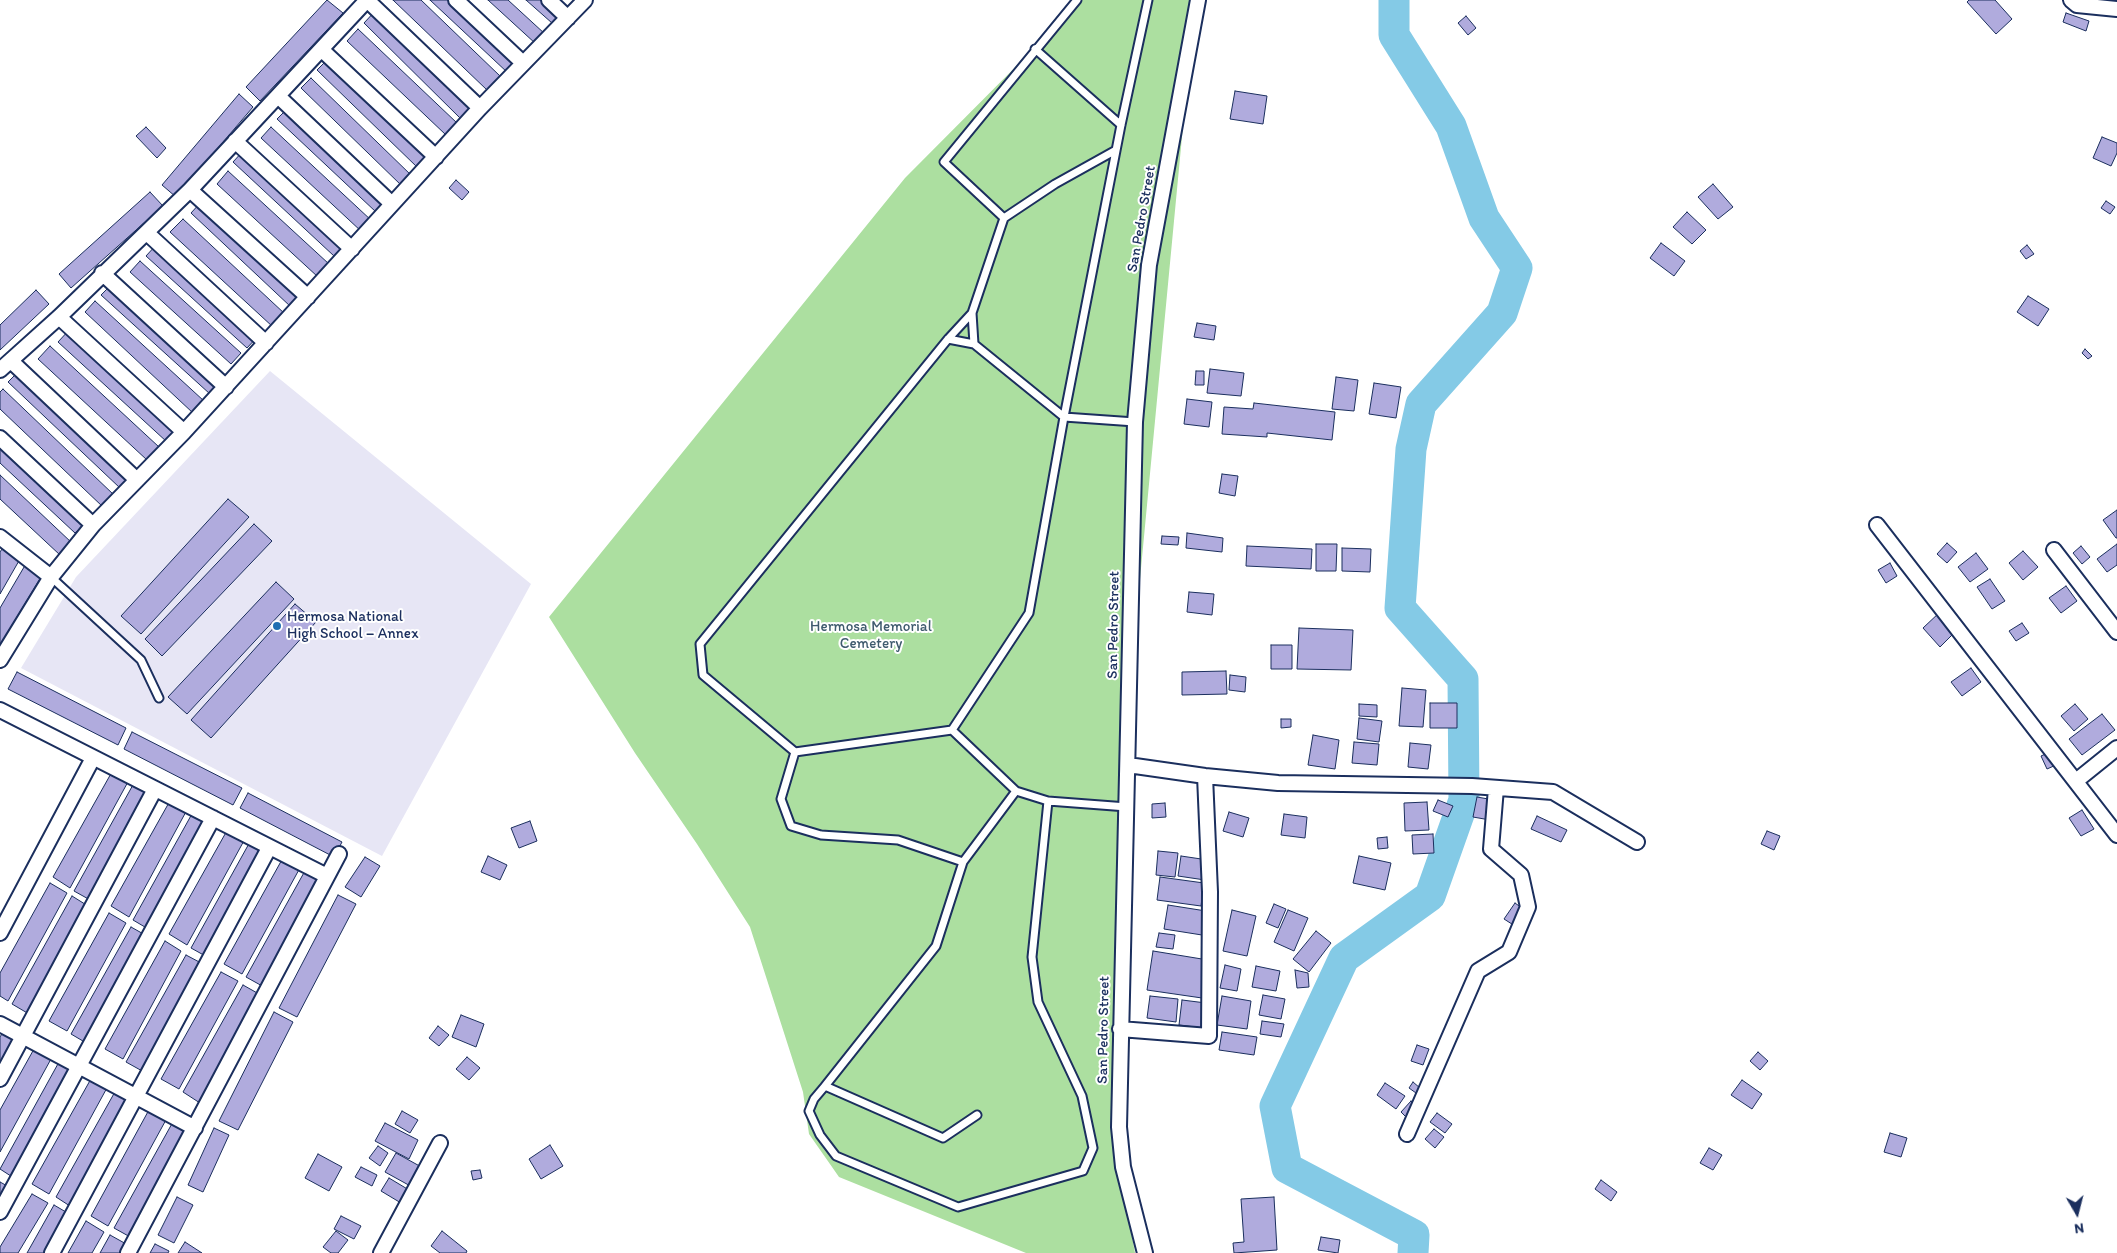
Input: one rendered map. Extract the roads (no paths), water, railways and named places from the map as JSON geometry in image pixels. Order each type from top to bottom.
[{"type":"street","points":[[137,480],[5,365],[59,317],[190,190],[279,97],[367,0],[480,108]]},
{"type":"street","points":[[456,0],[523,63]]},
{"type":"street","points":[[549,0],[568,18]]},
{"type":"street","points":[[0,660],[51,577],[93,524],[184,432],[480,108],[585,0]]},
{"type":"street","name":"San Pedro Street","points":[[1145,1253],[1123,1168],[1120,1135],[1120,1030],[1135,422],[1149,265],[1198,0]]},
{"type":"street","points":[[2071,0],[2077,5],[2117,9]]},
{"type":"street","points":[[322,50],[436,157]]},
{"type":"street","points":[[279,97],[392,204]]},
{"type":"street","points":[[236,141],[352,249]]},
{"type":"street","points":[[190,190],[308,297]]},
{"type":"street","points":[[147,233],[266,342]]},
{"type":"street","points":[[102,274],[226,387]]},
{"type":"street","points":[[59,317],[184,432]]},
{"type":"street","points":[[0,438],[93,524]]},
{"type":"street","points":[[1877,524],[2117,835]]},
{"type":"street","points":[[0,537],[51,577]]},
{"type":"street","points":[[2054,550],[2117,632]]},
{"type":"street","points":[[0,710],[327,876]]},
{"type":"street","points":[[2076,781],[2117,748]]},
{"type":"street","points":[[0,933],[93,758]]},
{"type":"street","points":[[1128,766],[1278,783],[1472,786],[1553,792],[1637,842]]},
{"type":"street","points":[[1120,1030],[1209,1036],[1210,892],[1205,776]]},
{"type":"street","points":[[1407,1134],[1478,971],[1508,952],[1528,907],[1521,875],[1492,849],[1496,788]]},
{"type":"street","points":[[0,1079],[155,789]]},
{"type":"street","points":[[0,1212],[213,818]]},
{"type":"street","points":[[52,1253],[269,848]]},
{"type":"street","points":[[128,1253],[339,854]]},
{"type":"street","points":[[0,1024],[195,1128]]},
{"type":"street","points":[[381,1253],[440,1143]]},
{"type":"lane","points":[[1004,218],[944,162],[1077,0]]},
{"type":"lane","points":[[972,313],[948,339],[700,644],[703,675],[795,752],[952,730],[1029,613],[1064,417],[1121,125],[1148,0]]},
{"type":"lane","points":[[1035,49],[1121,125]]},
{"type":"lane","points":[[974,344],[972,313],[1004,218],[1055,184],[1116,150]]},
{"type":"lane","points":[[948,339],[974,344],[1064,417],[1135,422]]},
{"type":"lane","points":[[51,577],[140,660],[159,698]]},
{"type":"lane","points":[[952,730],[1016,790],[1048,801],[1126,807]]},
{"type":"lane","points":[[795,752],[781,799],[791,826],[820,835],[898,840],[963,862]]},
{"type":"lane","points":[[1016,790],[963,862],[936,946],[814,1099],[809,1111],[820,1135],[836,1156],[958,1207],[1083,1170],[1093,1148],[1082,1096],[1038,1002],[1032,957],[1048,801]]},
{"type":"lane","points":[[825,1086],[943,1138],[977,1115]]},
{"type":"waterway","points":[[1394,0],[1394,35],[1451,126],[1484,218],[1517,268],[1502,313],[1421,404],[1411,449],[1400,608],[1463,679],[1464,800],[1430,896],[1344,958],[1275,1106],[1287,1168],[1414,1235],[1413,1253]]},
{"type":"place","name":"Hermosa National High School – Annex","points":[[277,626]]},
{"type":"park label","name":"Hermosa Memorial Cemetery","points":[[871,636]]}]
